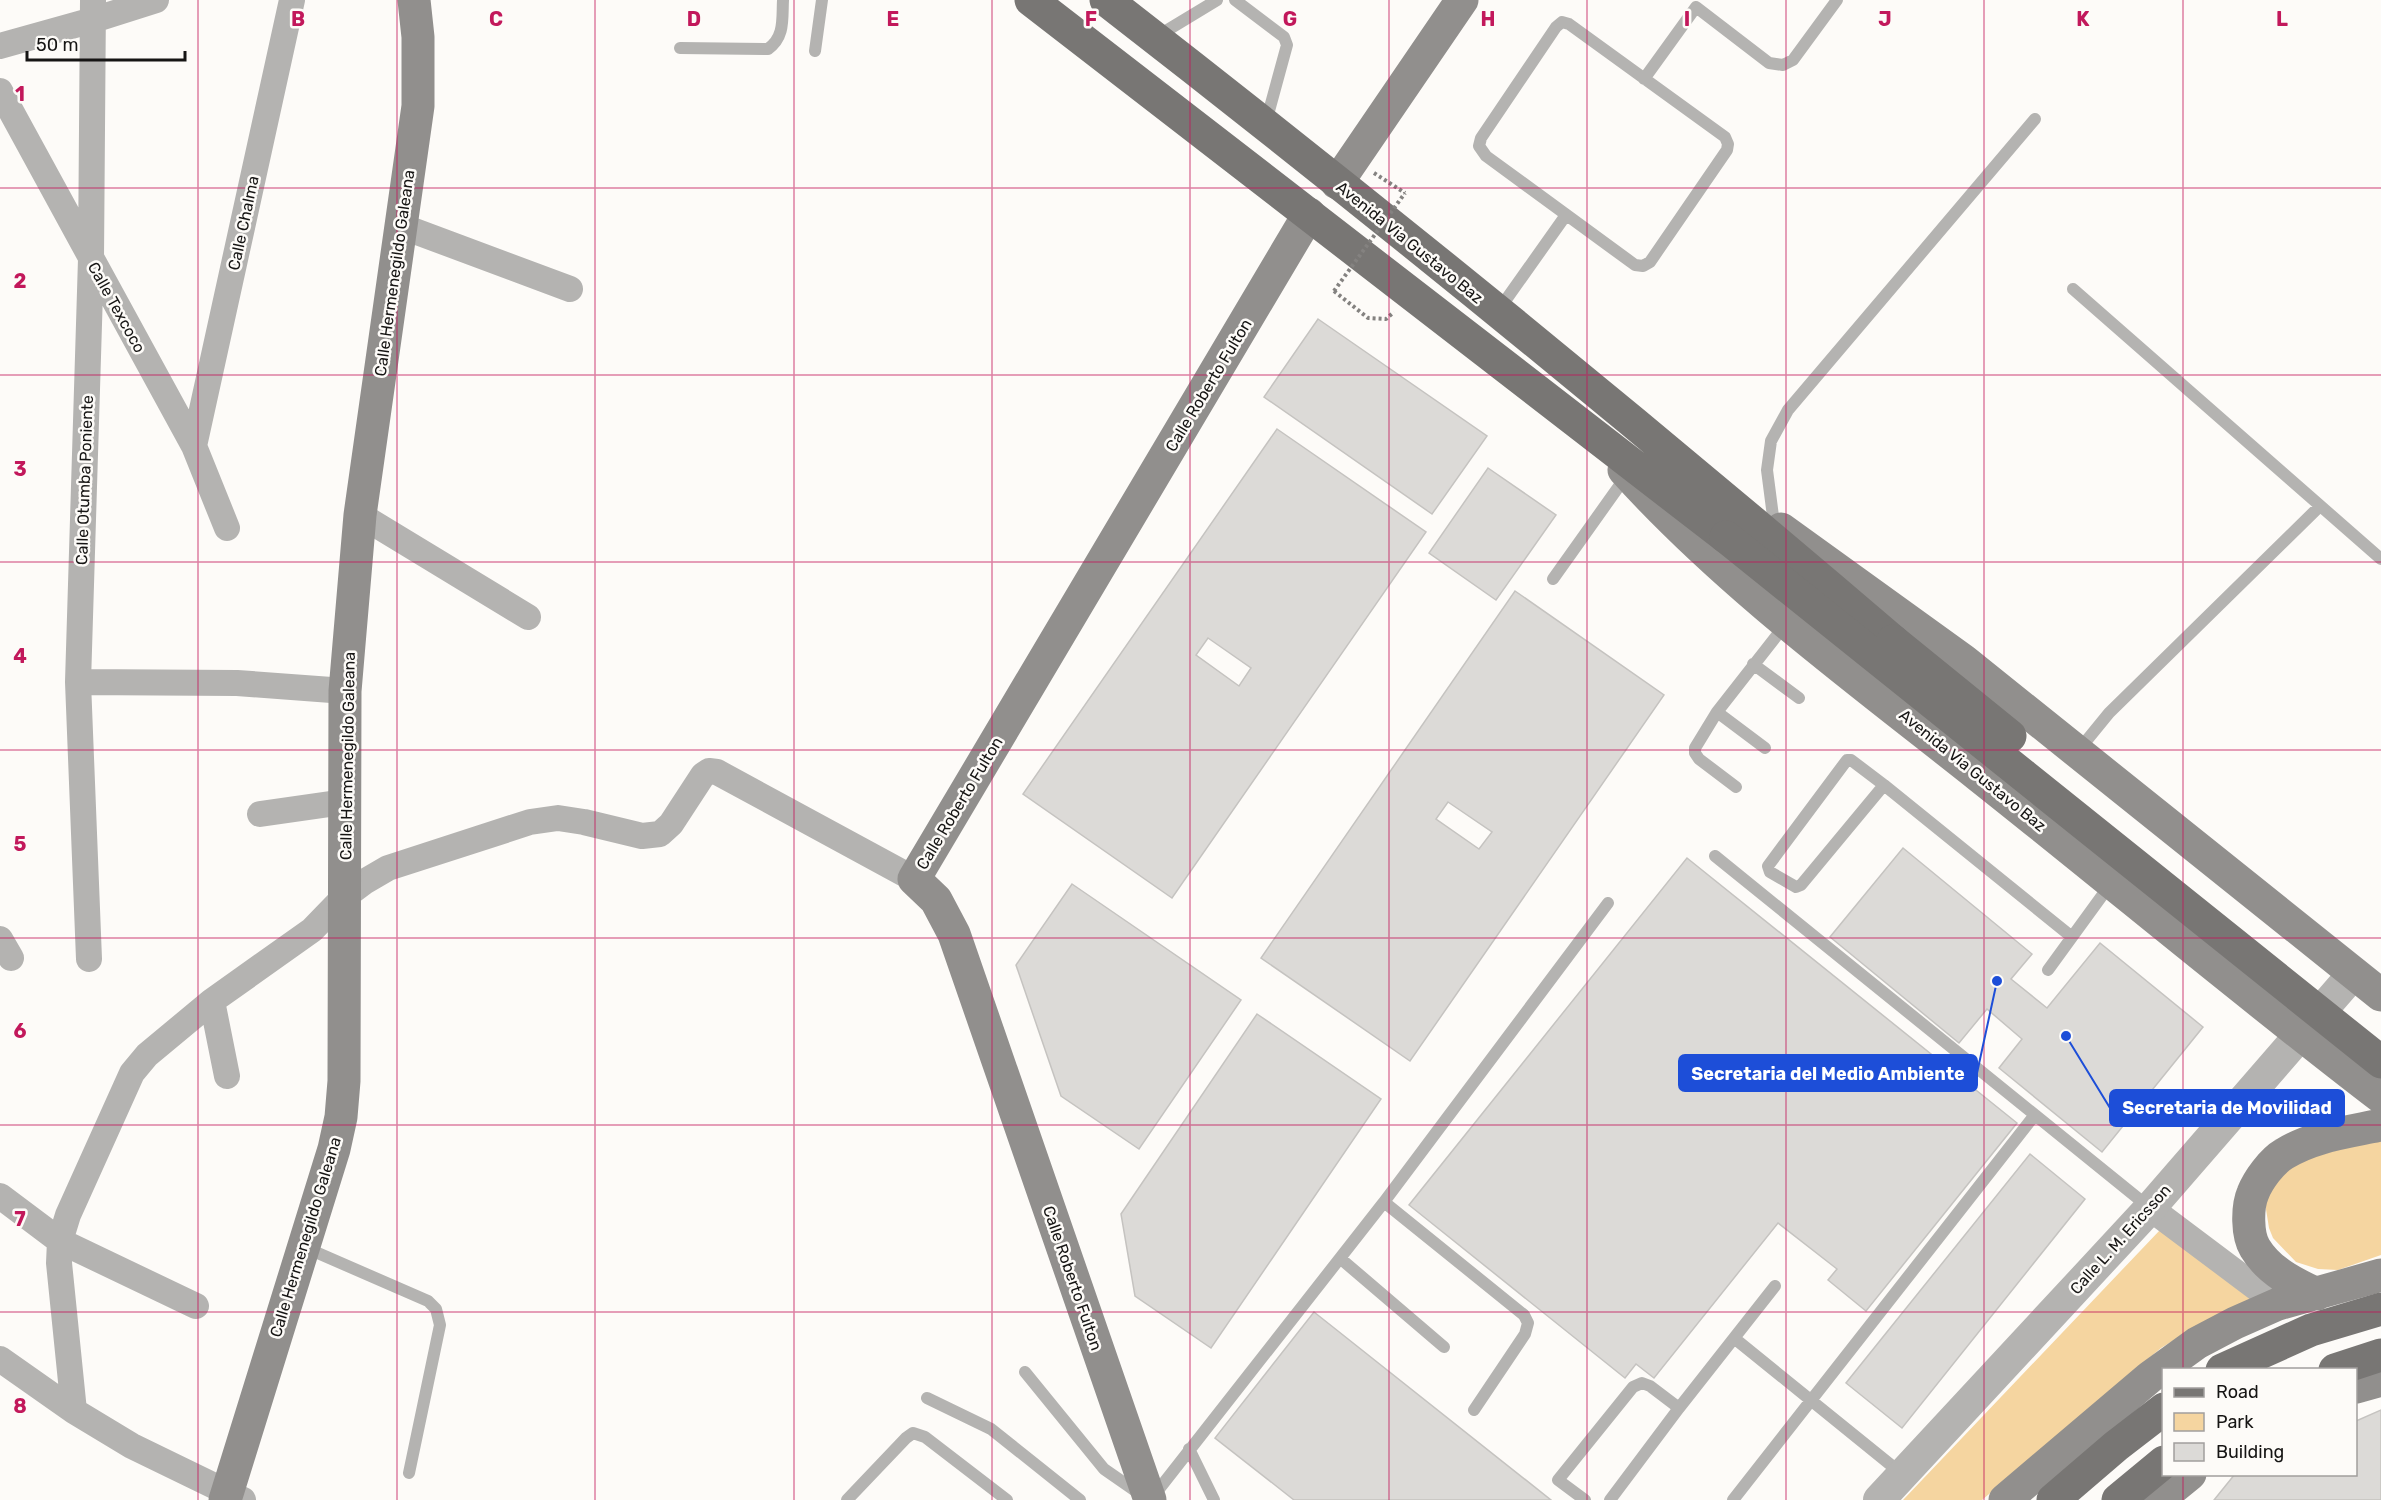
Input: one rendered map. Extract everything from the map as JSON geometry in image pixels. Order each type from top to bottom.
[{"type":"main road","name":"Calle Hermenegildo Galeana","points":[[232,1497],[303,1247],[334,1149],[341,1117],[344,1081],[345,691],[360,515],[418,106],[418,38],[414,0]]},
{"type":"main road","name":"Avenida Via Gustavo Baz","points":[[1031,0],[1726,537],[2381,1062]]},
{"type":"main road","name":"Avenida Via Gustavo Baz","points":[[1106,0],[1266,123],[1711,485],[1893,641],[2381,1038]]},
{"type":"main road","points":[[1337,183],[1462,0]]},
{"type":"main road","name":"Calle Roberto Fulton","points":[[1150,1500],[954,934],[936,900],[914,879],[1309,214]]},
{"type":"main road","name":"Avenida Via Gustavo Baz","points":[[1582,424],[1701,548],[1787,623],[2112,881],[2299,1034],[2381,1097]]},
{"type":"main road","name":"Avenida Via Gustavo Baz","points":[[1711,485],[1774,524],[1964,661],[2381,995]]},
{"type":"main road","points":[[2318,1293],[2290,1282],[2271,1267],[2254,1246],[2249,1221],[2252,1194],[2265,1173],[2282,1155],[2323,1137],[2381,1125]]},
{"type":"main road","points":[[2163,1368],[2198,1343],[2278,1304],[2381,1275]]},
{"type":"main road","points":[[2226,1368],[2311,1330],[2381,1309]]},
{"type":"main road","points":[[2341,1368],[2381,1355]]},
{"type":"main road","points":[[2006,1500],[2162,1368]]},
{"type":"main road","points":[[2357,1386],[2381,1380]]},
{"type":"main road","points":[[2053,1500],[2162,1410]]},
{"type":"main road","points":[[2118,1500],[2169,1486]]},
{"type":"street","points":[[0,46],[93,10],[156,0]]},
{"type":"street","name":"Calle Chalma","points":[[194,446],[292,0]]},
{"type":"street","name":"Calle Otumba Poniente","points":[[89,959],[78,682],[91,259],[93,10]]},
{"type":"street","name":"Calle Texcoco","points":[[0,91],[194,446],[227,528]]},
{"type":"street","points":[[400,226],[570,289]]},
{"type":"street","points":[[360,515],[528,616]]},
{"type":"street","points":[[78,682],[237,683],[345,691]]},
{"type":"street","points":[[74,1412],[59,1263],[60,1241],[72,1205],[132,1073],[147,1055],[212,1001],[312,930],[344,897],[364,882],[388,868],[530,822],[558,818],[642,836],[660,834],[671,824],[703,775],[709,771],[717,772],[914,879]]},
{"type":"street","points":[[260,814],[344,802]]},
{"type":"street","name":"Calle L. M. Ericsson","points":[[1879,1500],[2150,1208],[2354,973]]},
{"type":"street","points":[[212,1001],[227,1076]]},
{"type":"street","points":[[0,1196],[60,1241],[196,1306]]},
{"type":"street","points":[[2150,1208],[2278,1304]]},
{"type":"street","points":[[0,1359],[74,1412],[132,1446],[232,1497]]},
{"type":"lane","points":[[680,48],[768,49],[778,42],[782,33],[783,0]]},
{"type":"lane","points":[[815,51],[822,0]]},
{"type":"lane","points":[[1155,38],[1216,0]]},
{"type":"lane","points":[[1235,0],[1284,37],[1287,45],[1266,123]]},
{"type":"lane","points":[[1644,79],[1691,4],[1769,63],[1782,65],[1793,60],[1837,0]]},
{"type":"lane","points":[[1562,22],[1569,24],[1644,79],[1725,137],[1728,144],[1727,150],[1650,262],[1643,266],[1635,265],[1566,215],[1486,156],[1479,146],[1480,138],[1556,27],[1562,22]]},
{"type":"lane","points":[[1774,524],[1767,470],[1771,441],[1788,410],[2035,119]]},
{"type":"lane","points":[[1497,312],[1566,215]]},
{"type":"lane","points":[[2073,289],[2381,560]]},
{"type":"lane","points":[[1553,579],[1628,474]]},
{"type":"lane","points":[[2077,752],[2109,713],[2320,506]]},
{"type":"lane","points":[[1736,787],[1698,759],[1695,748],[1717,712],[1787,623]]},
{"type":"lane","points":[[1753,664],[1799,698]]},
{"type":"lane","points":[[1717,712],[1765,748]]},
{"type":"lane","points":[[1884,785],[1801,885],[1796,887],[1790,885],[1770,872],[1768,866],[1847,760],[1851,760],[1884,785],[2072,937]]},
{"type":"lane","points":[[1716,856],[2150,1208]]},
{"type":"lane","points":[[2048,970],[2112,881]]},
{"type":"lane","points":[[1025,1372],[1104,1469],[1150,1500],[1341,1259],[1608,903]]},
{"type":"lane","points":[[1733,1500],[2034,1116]]},
{"type":"lane","points":[[1384,1202],[1524,1315],[1528,1323],[1525,1334],[1474,1410]]},
{"type":"lane","points":[[303,1247],[428,1301],[436,1309],[440,1324],[409,1473]]},
{"type":"lane","points":[[1341,1259],[1444,1347]]},
{"type":"lane","points":[[1610,1500],[1678,1408],[1775,1286]]},
{"type":"lane","points":[[1734,1338],[1903,1475]]},
{"type":"lane","points":[[1585,1500],[1558,1480],[1634,1387],[1642,1383],[1650,1386],[1678,1408]]},
{"type":"lane","points":[[927,1398],[991,1429],[1080,1500]]},
{"type":"lane","points":[[847,1500],[913,1433],[925,1437],[1006,1500]]},
{"type":"lane","points":[[1189,1449],[1214,1500]]},
{"type":"path","points":[[1366,168],[1405,193],[1334,291],[1368,318]]},
{"type":"green space","points":[[2381,1138],[2381,1255],[2338,1270],[2318,1269],[2296,1262],[2273,1238],[2269,1228],[2265,1203],[2280,1174],[2305,1159]]},
{"type":"green space","points":[[2160,1230],[2254,1298],[2161,1348],[1982,1500],[1903,1500]]},
{"type":"building","points":[[1318,319],[1487,436],[1432,514],[1264,397]]},
{"type":"building","points":[[1277,429],[1426,532],[1172,898],[1023,794]],"holes":[[[1208,638],[1251,668],[1239,686],[1196,655]]]},
{"type":"building","points":[[1488,468],[1556,515],[1496,600],[1429,553]]},
{"type":"building","points":[[1515,591],[1664,695],[1410,1061],[1261,958]],"holes":[[[1448,802],[1492,832],[1479,849],[1436,819]]]},
{"type":"building","points":[[1903,848],[2032,954],[2011,979],[2047,1008],[2100,943],[2203,1027],[2102,1152],[1999,1068],[2022,1039],[1987,1009],[1959,1043],[1830,937]]},
{"type":"building","points":[[1687,858],[2017,1123],[1866,1311],[1828,1280],[1837,1269],[1778,1223],[1654,1378],[1636,1364],[1625,1378],[1409,1205]]},
{"type":"building","points":[[1072,884],[1241,1000],[1139,1149],[1061,1096],[1016,965]]},
{"type":"building","points":[[1257,1014],[1381,1099],[1211,1348],[1135,1296],[1121,1214]]},
{"type":"building","points":[[2030,1154],[2085,1199],[1902,1428],[1846,1383]]},
{"type":"building","points":[[1314,1312],[1551,1500],[1294,1500],[1215,1438]]},
{"type":"building","points":[[2381,1410],[2381,1500],[2214,1500],[2233,1476],[2357,1476],[2357,1421]]},
{"type":"place","name":"Secretaria del Medio Ambiente","points":[[1997,981]]},
{"type":"place","name":"Secretaria de Movilidad","points":[[2066,1036]]}]
